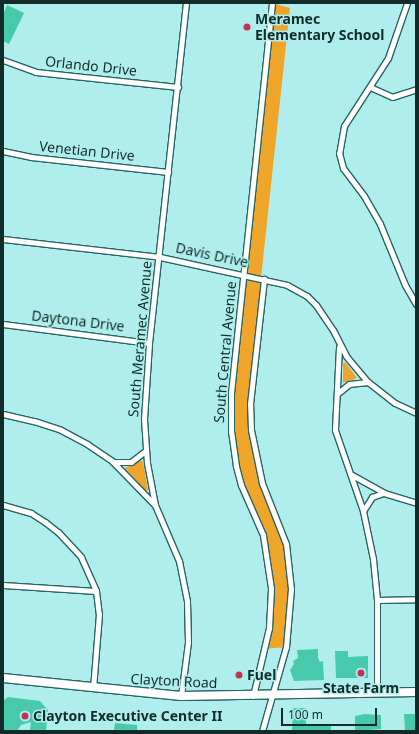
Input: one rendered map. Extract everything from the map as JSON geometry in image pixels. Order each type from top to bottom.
[{"type":"main road","name":"Clayton Road","points":[[3,678],[181,696],[273,696],[416,692]]},
{"type":"street","name":"South Meramec Avenue","points":[[181,696],[188,642],[185,582],[155,505],[145,451],[145,388],[186,3]]},
{"type":"street","name":"South Central Avenue","points":[[253,696],[269,628],[271,588],[263,535],[241,485],[231,432],[231,394],[272,3]]},
{"type":"street","points":[[407,3],[396,42],[370,87],[344,126],[338,145],[340,162],[375,214],[405,285],[416,304]]},
{"type":"street","name":"Orlando Drive","points":[[3,60],[36,72],[178,86]]},
{"type":"street","points":[[370,87],[392,98],[416,89]]},
{"type":"street","name":"Venetian Drive","points":[[3,151],[31,157],[168,172]]},
{"type":"street","name":"Davis Drive","points":[[3,239],[160,257],[244,274],[287,285],[307,296],[326,317],[339,344],[353,365],[368,382],[383,395],[416,413]]},
{"type":"street","points":[[262,731],[273,696],[288,633],[291,590],[286,544],[262,483],[251,430],[251,396],[264,279]]},
{"type":"street","name":"Daytona Drive","points":[[3,324],[149,343]]},
{"type":"street","points":[[339,344],[336,430],[342,455],[352,475],[363,511],[373,559],[377,600],[377,693]]},
{"type":"street","points":[[337,394],[349,384],[368,382]]},
{"type":"street","points":[[3,414],[34,421],[61,430],[112,461],[155,505]]},
{"type":"street","points":[[112,461],[132,462],[145,451]]},
{"type":"street","points":[[352,475],[384,493],[416,503]]},
{"type":"street","points":[[363,511],[372,497],[384,493]]},
{"type":"street","points":[[3,505],[31,513],[58,532],[81,557],[96,592],[99,630],[93,688]]},
{"type":"street","points":[[3,585],[96,592]]},
{"type":"street","points":[[377,600],[416,599]]},
{"type":"shaded area","points":[[272,3],[290,8],[261,278],[264,279],[250,404],[257,466],[278,519],[290,570],[286,647],[264,649],[271,609],[263,535],[241,485],[231,414]]},
{"type":"shaded area","points":[[345,362],[357,378],[343,383],[343,364]]},
{"type":"shaded area","points":[[139,460],[143,462],[148,490],[146,491],[125,468]]},
{"type":"building","points":[[7,5],[24,13],[9,44],[3,41],[3,15]]},
{"type":"building","points":[[318,649],[318,658],[320,662],[323,661],[324,680],[294,681],[290,670],[294,664],[293,661],[298,658],[297,650]]},
{"type":"building","points":[[335,651],[348,651],[348,657],[368,656],[368,678],[336,678]]},
{"type":"building","name":"Clayton Executive Center II","points":[[8,697],[40,701],[48,710],[46,731],[30,730],[31,722],[21,725],[17,731],[3,731],[3,701]]},
{"type":"building","points":[[293,708],[306,708],[306,726],[331,726],[331,731],[292,731]]},
{"type":"building","points":[[365,714],[381,715],[381,729],[355,731],[355,716]]},
{"type":"building","points":[[404,714],[416,714],[416,731],[405,731]]},
{"type":"building","points":[[115,723],[137,725],[137,731],[114,731]]},
{"type":"place","name":"Meramec Elementary School","points":[[247,27]]},
{"type":"place","name":"State Farm","points":[[361,673]]},
{"type":"place","name":"Fuel","points":[[239,675]]},
{"type":"place","name":"Clayton Executive Center II","points":[[25,716]]}]
